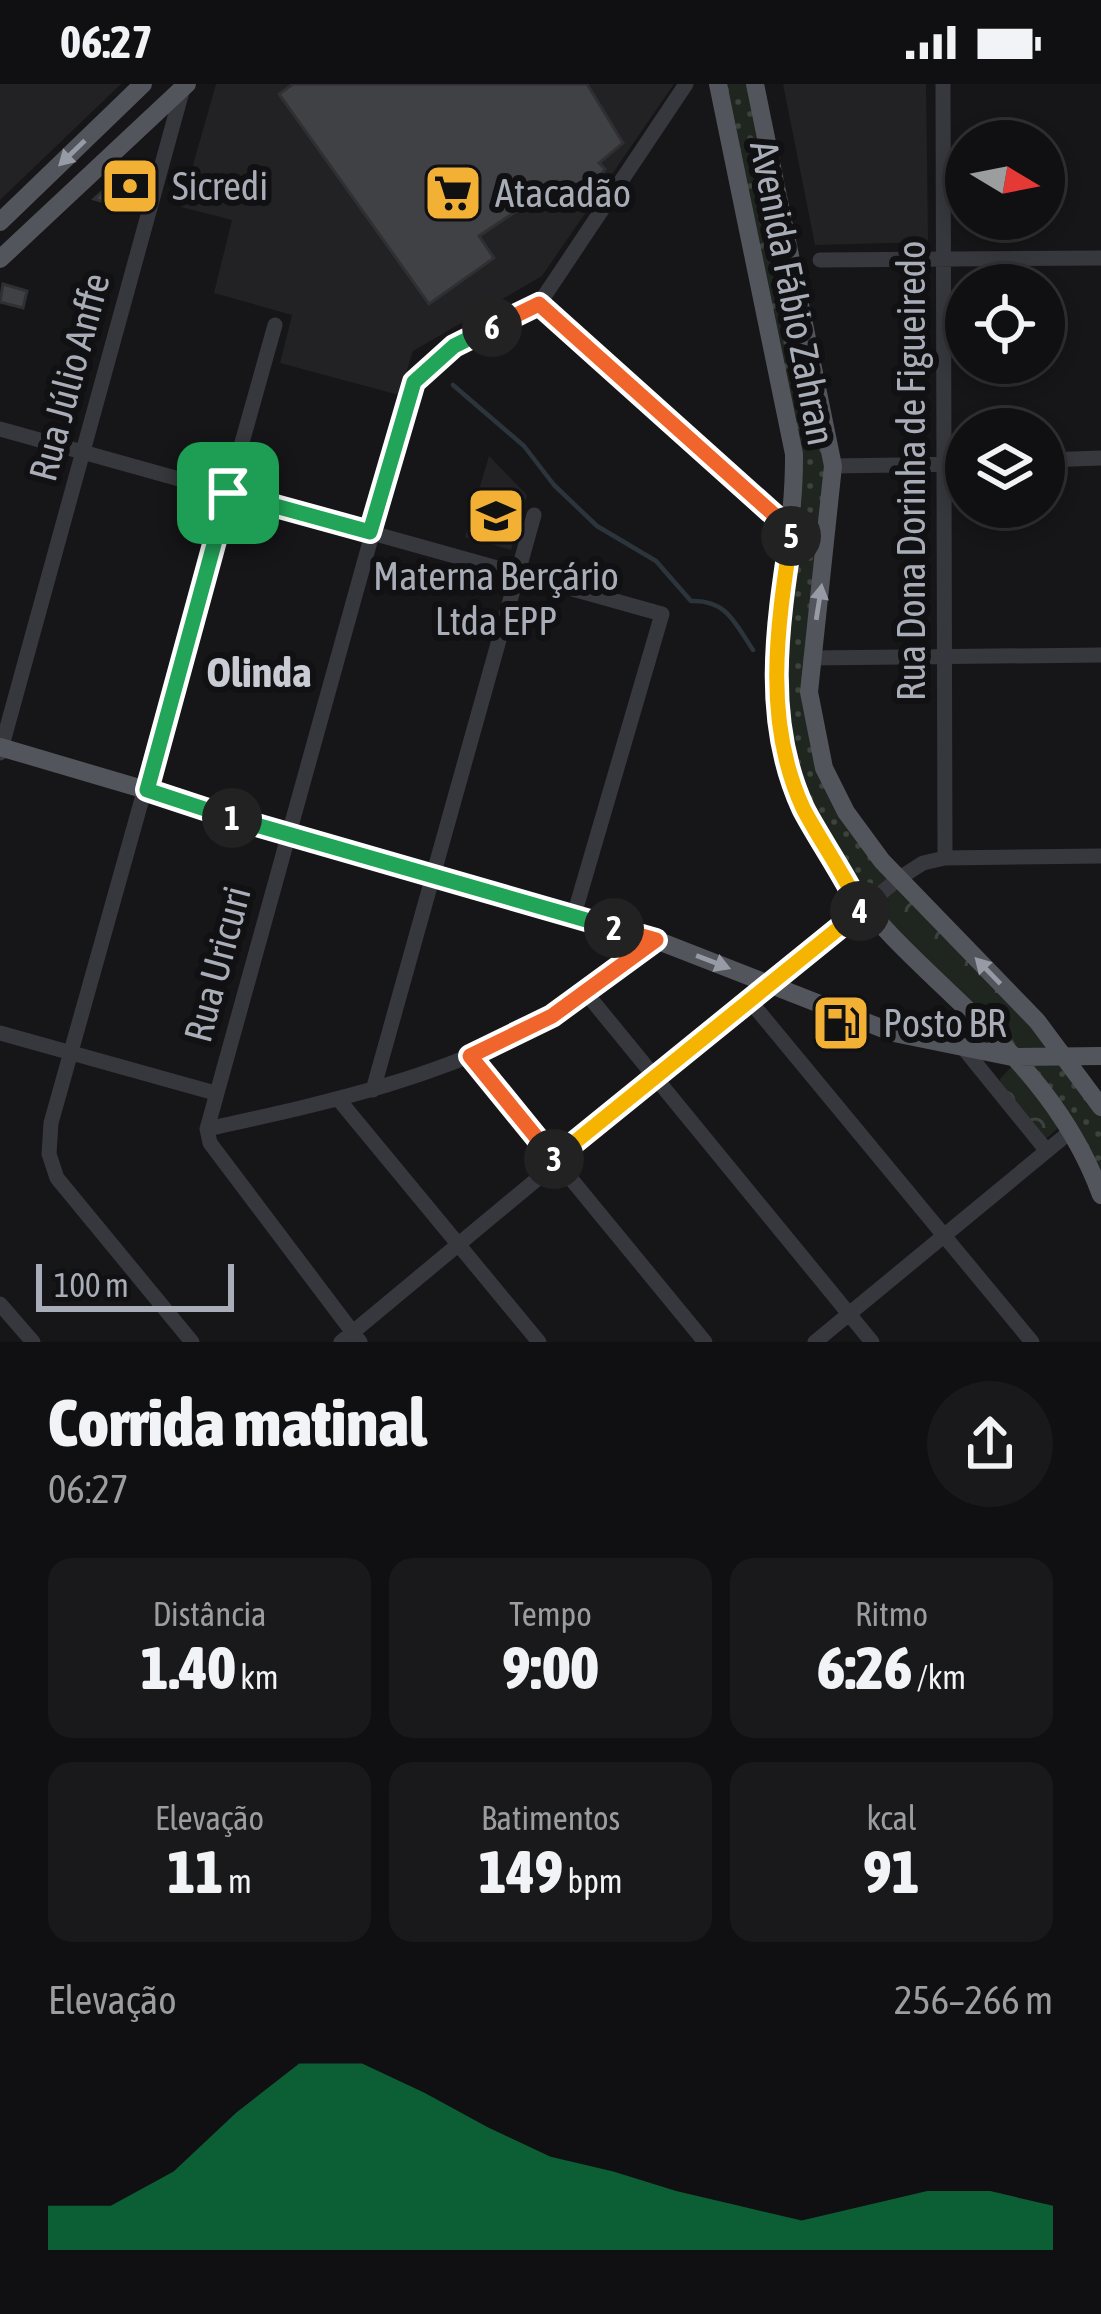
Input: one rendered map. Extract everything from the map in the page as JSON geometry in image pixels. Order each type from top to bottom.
[{"type":"main road","points":[[0,222],[143,84]]},
{"type":"main road","name":"Avenida Fábio Zahran","points":[[718,84],[794,454],[775,675],[780,734],[807,816],[862,908],[904,953],[1020,1058],[1071,1131],[1101,1195]]},
{"type":"main road","name":"Avenida Fábio Zahran","points":[[755,84],[832,466],[811,658],[811,718],[824,768],[846,812],[898,879],[1068,1057],[1101,1107]]},
{"type":"main road","points":[[0,260],[185,86]]},
{"type":"main road","points":[[794,454],[812,465],[832,466]]},
{"type":"main road","points":[[0,749],[656,940],[894,1033],[1020,1058],[1101,1056]]},
{"type":"street","points":[[686,84],[539,304],[791,530]]},
{"type":"street","name":"Rua Dona Dorinha de Figueiredo","points":[[943,84],[945,859]]},
{"type":"street","name":"Rua Júlio Anffe","points":[[0,749],[185,86]]},
{"type":"street","points":[[820,260],[1101,259]]},
{"type":"street","name":"Rua Uricuri","points":[[207,1129],[407,400],[426,367],[454,346],[539,304]]},
{"type":"street","points":[[192,1342],[57,1178],[49,1154],[51,1123],[275,325]]},
{"type":"street","points":[[0,429],[662,614],[574,916]]},
{"type":"street","points":[[1065,459],[1101,458]]},
{"type":"street","points":[[832,466],[944,465]]},
{"type":"street","points":[[373,1090],[534,514]]},
{"type":"street","points":[[811,658],[1101,655]]},
{"type":"street","points":[[656,940],[586,993],[470,1056],[339,1100],[207,1129],[210,1143],[352,1339],[556,1162],[898,879],[923,863],[945,859],[1101,856]]},
{"type":"street","points":[[586,993],[872,1342]]},
{"type":"street","points":[[750,1001],[1032,1342]]},
{"type":"street","points":[[0,1033],[215,1094]]},
{"type":"street","points":[[965,1050],[1047,1151]]},
{"type":"street","points":[[470,1056],[705,1342]]},
{"type":"street","points":[[339,1100],[539,1342]]},
{"type":"street","points":[[814,1342],[1071,1131]]},
{"type":"street","points":[[0,1304],[32,1342]]},
{"type":"shaded area","points":[[0,84],[121,84],[0,200]]},
{"type":"shaded area","points":[[216,84],[674,84],[542,276],[413,351],[399,395],[280,363],[292,315],[214,293],[232,220],[181,207]]},
{"type":"shaded area","points":[[783,84],[926,84],[928,242],[815,245]]},
{"type":"shaded area","name":"Materna Berçário Ltda EPP","points":[[489,456],[527,495],[511,550],[465,537]]},
{"type":"green space","points":[[722,84],[748,84],[827,463],[805,719],[889,878],[866,900],[837,863],[791,764],[780,675],[799,506]]},
{"type":"green space","points":[[896,884],[1059,1053],[1022,1053],[869,907]]},
{"type":"green space","points":[[1063,1059],[1101,1115],[1101,1175],[1028,1060]]},
{"type":"green space","points":[[1014,1064],[1063,1124],[1043,1141],[1002,1092],[1000,1079]]},
{"type":"building","name":"Atacadão","points":[[293,84],[587,84],[623,143],[599,163],[605,169],[579,205],[564,189],[540,204],[536,198],[479,236],[494,258],[429,304],[279,94]]},
{"type":"building","name":"Sicredi","points":[[130,166],[148,171],[137,211],[94,199]]},
{"type":"building","points":[[3,284],[27,291],[23,308],[0,302]]},
{"type":"waterway","points":[[453,385],[524,446],[554,485],[597,526],[656,561],[691,601],[721,609],[753,650]]},
{"type":"place","name":"Sicredi","points":[[130,186]]},
{"type":"place","name":"Atacadão","points":[[453,193]]},
{"type":"place","name":"Materna Berçário Ltda EPP","points":[[496,516]]},
{"type":"place","name":"Posto BR","points":[[841,1023]]},
{"type":"district","name":"Olinda","points":[[259,672]]},
{"type":"route","points":[[539,304],[791,530],[775,675],[780,734],[814,832],[862,908],[556,1162],[470,1056],[552,1016],[656,940],[286,836],[147,790],[228,493],[370,532],[414,382],[454,346],[539,304]]}]
